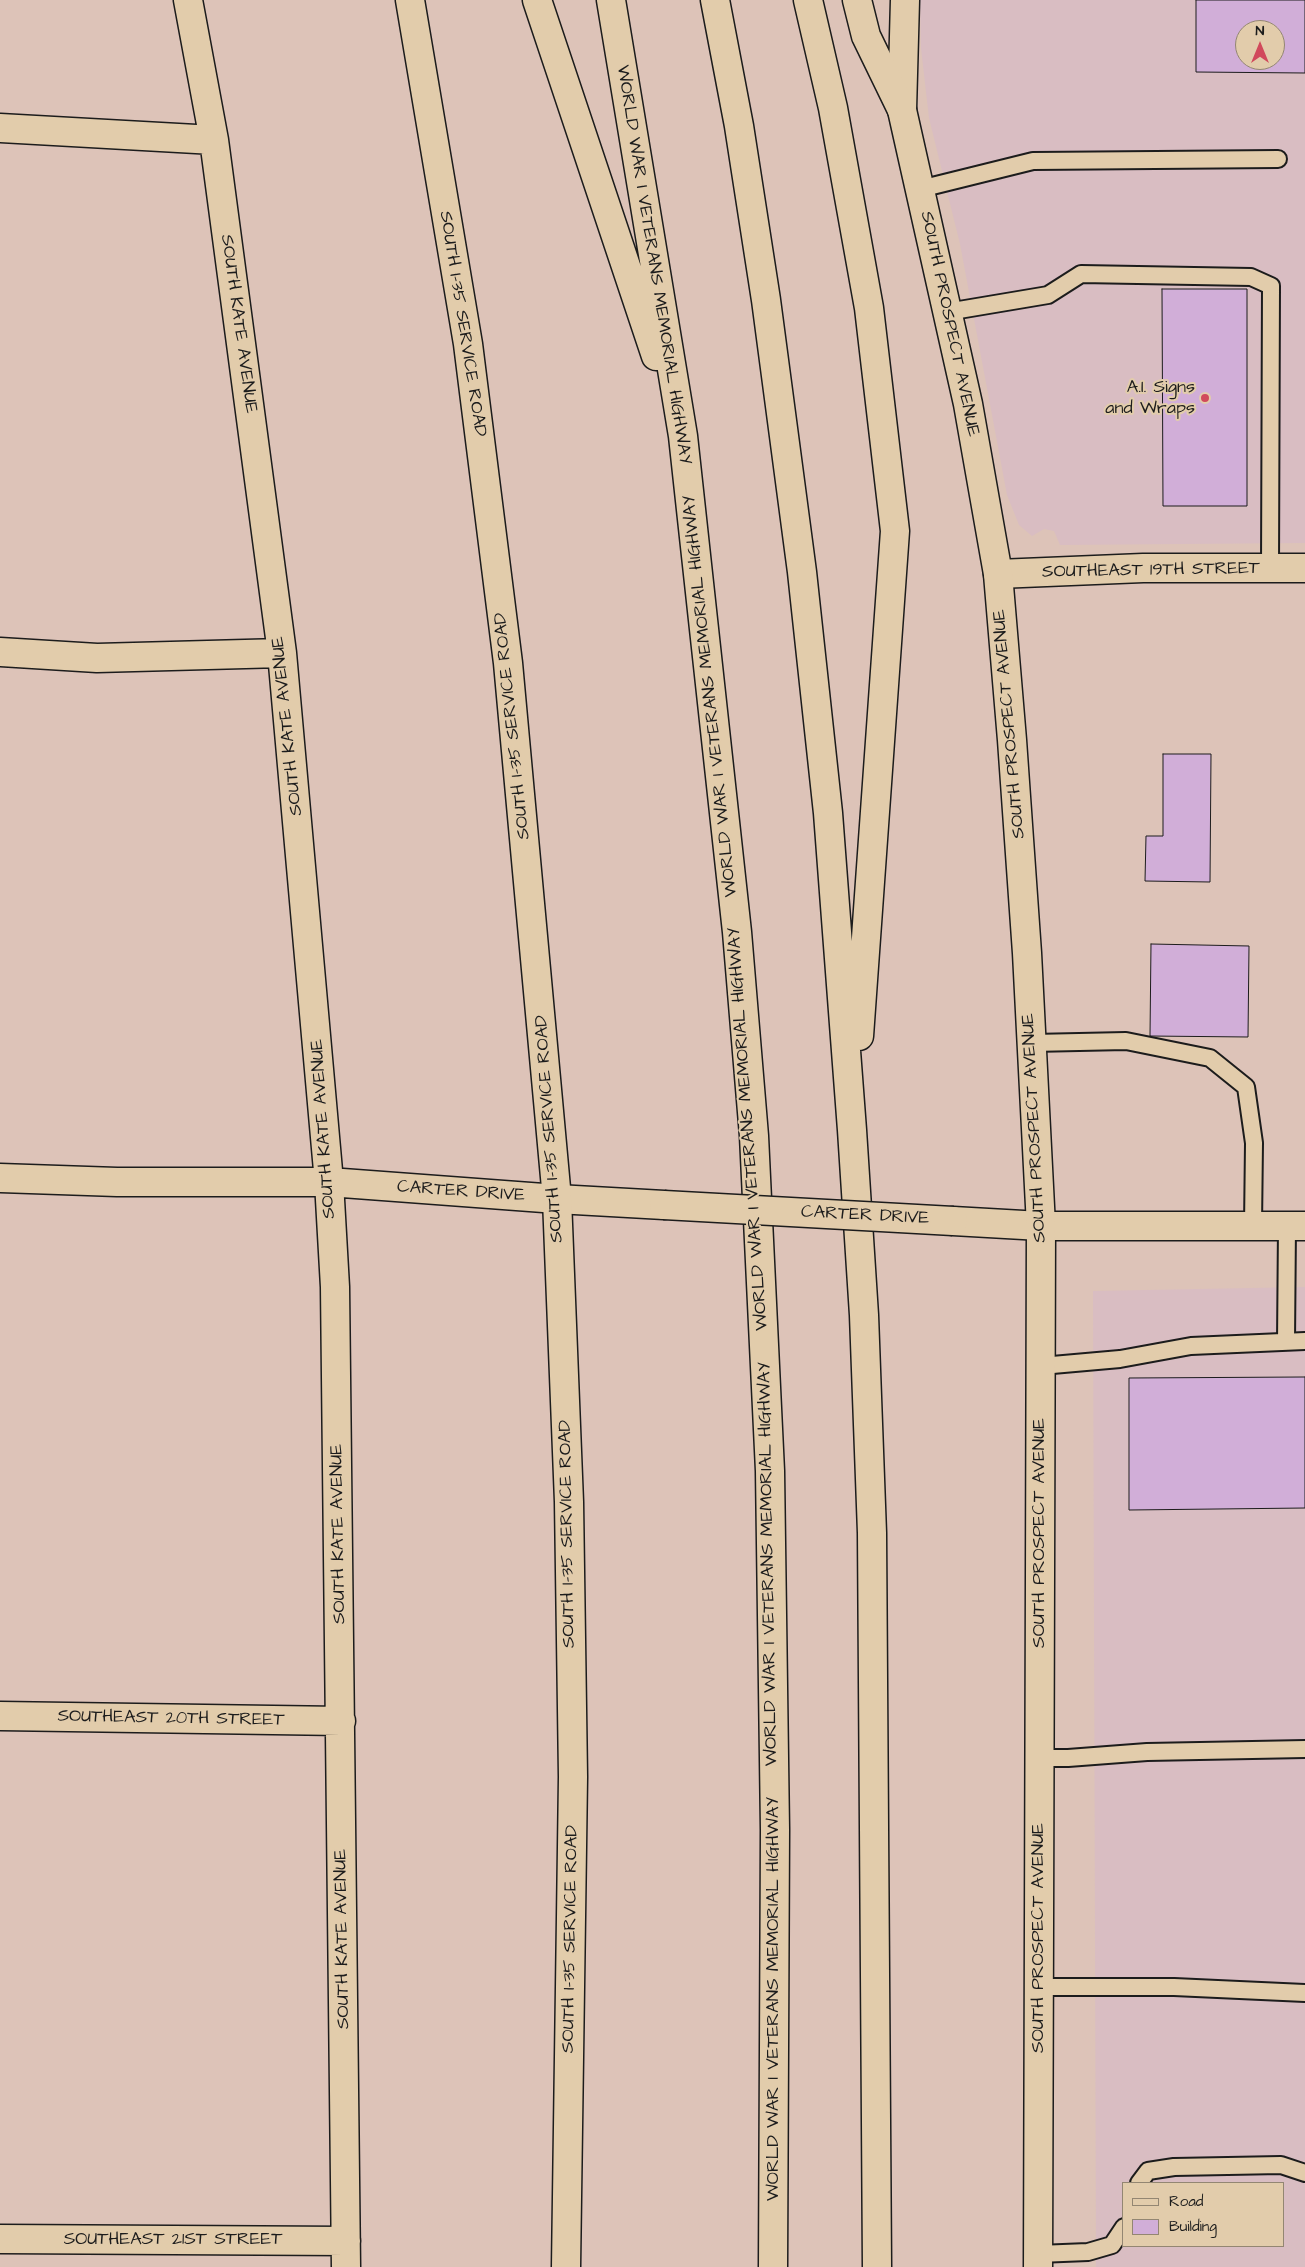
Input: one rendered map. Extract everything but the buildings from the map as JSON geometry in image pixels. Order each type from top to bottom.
[{"type":"main road","name":"SOUTH KATE AVENUE","points":[[188,0],[214,140],[282,653],[329,1182],[335,1287],[346,2254]]},
{"type":"main road","name":"SOUTH I-35 SERVICE ROAD","points":[[410,0],[468,344],[508,663],[557,1199],[569,1502],[573,1777],[566,2267]]},
{"type":"main road","points":[[537,0],[682,436]]},
{"type":"main road","name":"WORLD WAR I VETERANS MEMORIAL HIGHWAY","points":[[610,0],[682,436],[737,932],[755,1155],[770,1471],[775,1830],[773,2240],[771,2267]]},
{"type":"main road","points":[[715,0],[739,126],[765,290],[802,572],[828,813],[852,1130],[864,1315],[872,1533],[878,2263]]},
{"type":"main road","points":[[808,0],[833,108],[869,308],[895,532],[852,1130]]},
{"type":"main road","points":[[857,0],[866,36],[902,110]]},
{"type":"main road","name":"SOUTH PROSPECT AVENUE","points":[[905,0],[902,110],[968,404],[998,574],[1012,740],[1032,1043],[1042,1226],[1038,2260]]},
{"type":"main road","points":[[0,128],[214,140]]},
{"type":"main road","name":"SOUTHEAST 19TH STREET","points":[[998,574],[1143,568],[1305,568]]},
{"type":"main road","points":[[0,652],[97,658],[282,653]]},
{"type":"main road","name":"CARTER DRIVE","points":[[0,1178],[127,1182],[329,1182],[557,1199],[1042,1226]]},
{"type":"main road","points":[[1042,1226],[1296,1226]]},
{"type":"main road","name":"SOUTHEAST 20TH STREET","points":[[0,1716],[341,1721]]},
{"type":"main road","name":"SOUTHEAST 21ST STREET","points":[[0,2240],[346,2254]]},
{"type":"lane","points":[[920,189],[1033,161],[1278,159]]},
{"type":"lane","points":[[947,312],[1048,295],[1081,274],[1251,277],[1271,286],[1270,568]]},
{"type":"lane","points":[[1032,1043],[1126,1041],[1210,1058],[1246,1087],[1254,1143],[1253,1226]]},
{"type":"lane","points":[[1286,1342],[1296,1226]]},
{"type":"lane","points":[[1041,1366],[1120,1359],[1191,1346],[1305,1342]]},
{"type":"lane","points":[[1040,1758],[1068,1758],[1146,1752],[1305,1750]]},
{"type":"lane","points":[[1039,1987],[1174,1987],[1305,1993]]},
{"type":"lane","points":[[1139,2182],[1148,2171],[1174,2168],[1281,2165],[1305,2173]]},
{"type":"lane","points":[[1038,2260],[1088,2252],[1112,2245],[1122,2230]]},
{"type":"shaded area","points":[[920,0],[1305,0],[1305,543],[1060,545],[1054,531],[1044,529],[1032,536],[1019,525],[1007,495],[960,244],[929,118],[921,48]]},
{"type":"shaded area","points":[[1305,1287],[1305,2267],[1096,2267],[1093,1291]]},
{"type":"place","name":"A.I. Signs and Wraps","points":[[1205,398]]}]
